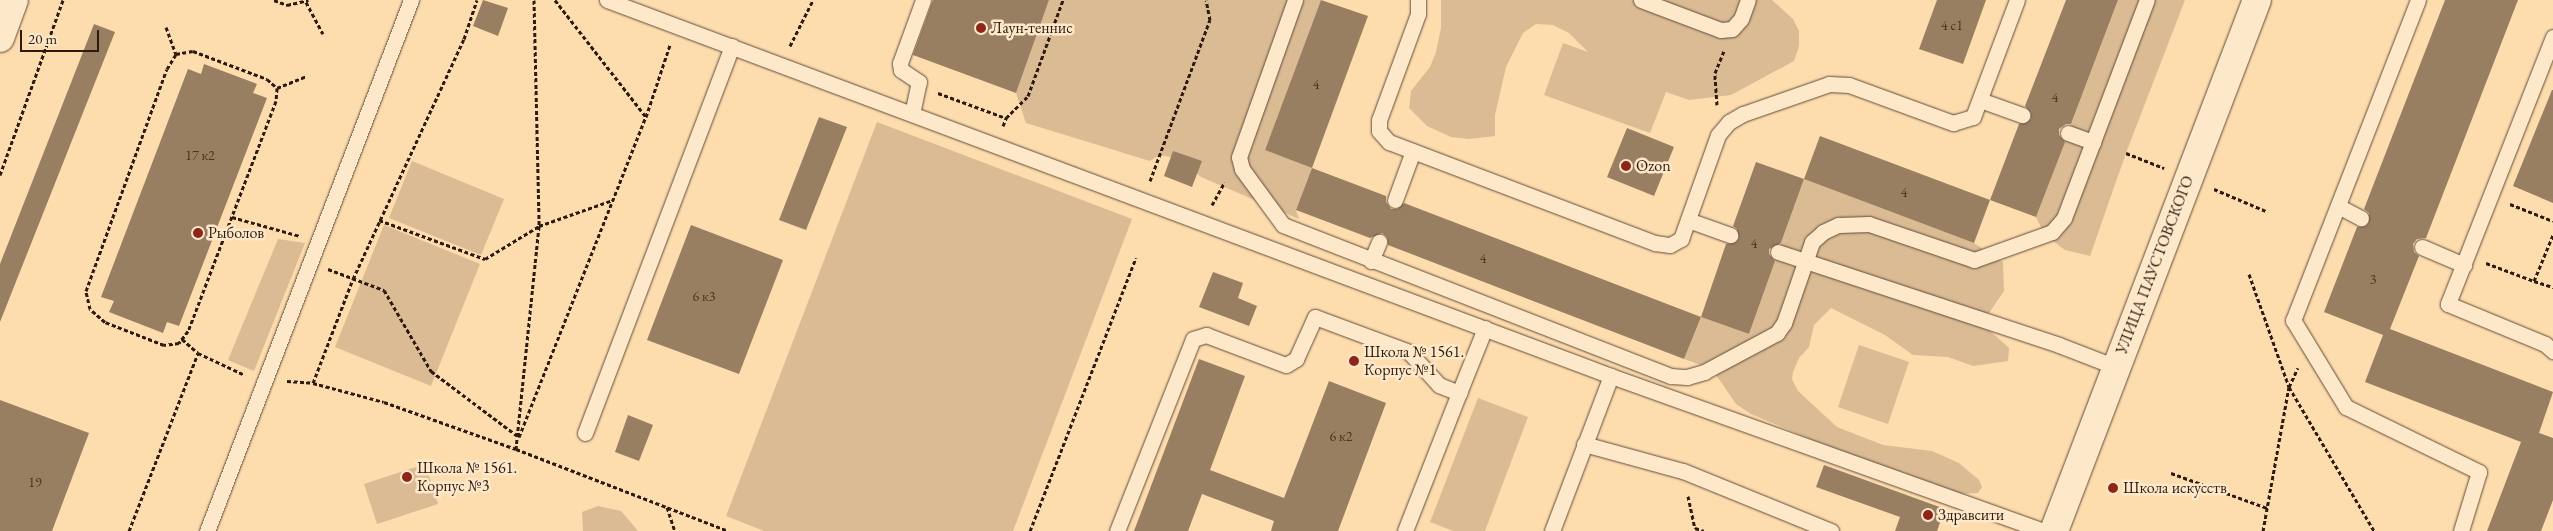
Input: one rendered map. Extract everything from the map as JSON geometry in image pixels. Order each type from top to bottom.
[{"type":"main road","points":[[0,38],[14,0]]},
{"type":"main road","name":"УЛИЦА ПАУСТОВСКОГО","points":[[2054,531],[2256,0]]},
{"type":"lane","points":[[207,531],[312,262],[410,0]]},
{"type":"lane","points":[[608,0],[1611,376],[2043,531]]},
{"type":"lane","points":[[912,114],[918,86],[917,77],[900,70],[900,63],[923,0]]},
{"type":"lane","points":[[1295,0],[1239,158],[1242,169],[1282,226],[1670,376],[1687,377],[1704,372],[1777,333],[1784,323],[1812,242],[1823,232],[1838,225],[1868,224],[1974,260],[2052,232],[2064,218],[2147,0]]},
{"type":"lane","points":[[1418,0],[1418,14],[1379,120],[1379,131],[1389,142],[1655,244],[1670,245],[1681,239],[1718,135],[1729,122],[1743,114],[1829,84],[1849,85],[1953,123],[1973,117],[2018,0]]},
{"type":"lane","points":[[1641,0],[1721,30],[1732,29],[1741,19],[1748,0]]},
{"type":"lane","points":[[2418,0],[2293,320],[2346,407],[2479,472],[2461,531]]},
{"type":"lane","points":[[2553,38],[2448,304],[2545,344],[2553,351]]},
{"type":"lane","points":[[585,433],[732,46]]},
{"type":"lane","points":[[1980,100],[2022,115]]},
{"type":"lane","points":[[2068,133],[2093,142]]},
{"type":"lane","points":[[1395,200],[1414,151]]},
{"type":"lane","points":[[2338,206],[2361,218]]},
{"type":"lane","points":[[1688,220],[1730,235]]},
{"type":"lane","points":[[1371,261],[1379,242]]},
{"type":"lane","points":[[2422,246],[2466,260]]},
{"type":"lane","points":[[1778,252],[2059,345],[2116,367]]},
{"type":"lane","points":[[1117,531],[1190,344],[1199,335],[1286,366],[1296,359],[1311,320],[1320,318],[1409,352],[1439,385],[1459,393]]},
{"type":"lane","points":[[1405,531],[1484,328]]},
{"type":"lane","points":[[1552,531],[1611,376]]},
{"type":"lane","points":[[1584,444],[1683,471],[1831,531]]},
{"type":"path","points":[[0,175],[63,0]]},
{"type":"path","points":[[274,0],[287,5],[307,1],[323,34]]},
{"type":"path","points":[[313,384],[353,279],[464,39],[477,0]]},
{"type":"path","points":[[519,437],[539,226],[534,0]]},
{"type":"path","points":[[555,0],[646,117]]},
{"type":"path","points":[[781,65],[813,0]]},
{"type":"path","points":[[996,146],[1006,118],[1028,96],[1063,0]]},
{"type":"path","points":[[1144,201],[1210,20],[1206,0]]},
{"type":"path","points":[[516,449],[519,437],[646,117],[677,26]]},
{"type":"path","points":[[166,27],[176,54]]},
{"type":"path","points":[[1718,135],[1715,73],[1732,29]]},
{"type":"path","points":[[193,51],[267,78],[277,88],[276,101],[188,331],[182,339],[164,345],[105,322],[90,309],[86,291],[167,69],[176,54],[193,51]]},
{"type":"path","points":[[277,88],[306,76]]},
{"type":"path","points":[[918,86],[1006,118]]},
{"type":"path","points":[[1202,223],[1239,158]]},
{"type":"path","points":[[2491,196],[2553,222]]},
{"type":"path","points":[[379,220],[485,259],[539,226],[613,200]]},
{"type":"path","points":[[232,217],[310,239],[312,262],[384,290],[431,371],[519,437]]},
{"type":"path","points":[[2534,281],[2553,235]]},
{"type":"path","points":[[1030,531],[1136,258]]},
{"type":"path","points":[[2466,260],[2553,287]]},
{"type":"path","points":[[2249,274],[2289,387],[2374,531]]},
{"type":"path","points":[[182,339],[198,353],[256,379],[269,372],[290,382],[313,384],[384,402],[516,449],[728,531]]},
{"type":"path","points":[[2263,531],[2289,387],[2308,345]]},
{"type":"path","points":[[129,531],[198,353]]},
{"type":"path","points":[[1683,471],[1695,528],[1704,531]]},
{"type":"path","points":[[2171,473],[2267,508]]},
{"type":"path","points":[[666,506],[675,531]]},
{"type":"shaded area","points":[[1049,0],[1321,0],[1265,150],[1312,168],[1296,210],[1299,219],[1201,177],[1178,158],[1159,155],[1150,161],[1026,123],[1016,93]]},
{"type":"shaded area","points":[[1441,0],[1772,0],[1793,19],[1799,31],[1799,46],[1794,61],[1731,95],[1689,100],[1666,92],[1650,133],[1544,95],[1563,43],[1588,52],[1569,33],[1553,25],[1536,24],[1523,33],[1506,67],[1495,115],[1495,136],[1469,139],[1451,137],[1427,126],[1409,108],[1411,91],[1430,67],[1436,52],[1441,28]]},
{"type":"shaded area","points":[[2118,0],[2185,0],[2126,153],[2090,256],[2065,250],[2045,235],[2036,217]]},
{"type":"shaded area","points":[[877,122],[1132,219],[1013,531],[764,531],[726,516]]},
{"type":"shaded area","points":[[412,161],[504,199],[481,255],[389,218]]},
{"type":"shaded area","points":[[1804,179],[1974,243],[2003,262],[2004,291],[1987,316],[1987,324],[1989,330],[2009,348],[2008,361],[1973,366],[1948,357],[1913,355],[1885,335],[1831,308],[1814,325],[1809,347],[1799,358],[1792,379],[1798,391],[1837,427],[1883,445],[1932,451],[1959,463],[1979,480],[1982,487],[1978,493],[1959,494],[1817,442],[1751,414],[1736,404],[1712,369],[1684,359],[1701,317],[1749,334]]},
{"type":"shaded area","points":[[384,225],[480,264],[431,386],[335,347]]},
{"type":"shaded area","points":[[278,239],[305,243],[254,371],[228,360]]},
{"type":"shaded area","points":[[1859,345],[1909,362],[1888,424],[1838,407]]},
{"type":"shaded area","points":[[1478,398],[1528,417],[1485,531],[1453,531],[1430,522]]},
{"type":"shaded area","points":[[425,464],[438,504],[377,524],[364,484]]},
{"type":"shaded area","points":[[598,506],[621,511],[638,531],[583,531],[582,512]]},
{"type":"building","points":[[483,0],[508,8],[498,36],[473,26]]},
{"type":"building","name":"Лаун-теннис","points":[[933,0],[1049,0],[1016,93],[913,55]]},
{"type":"building","points":[[1321,0],[1368,16],[1312,168],[1265,150]]},
{"type":"building","points":[[1937,0],[1986,0],[1963,64],[1919,49]]},
{"type":"building","points":[[2066,0],[2118,0],[2071,124],[2066,124],[2059,129],[2059,135],[2065,142],[2036,217],[1990,200],[2019,124],[2031,119],[2031,113],[2025,106]]},
{"type":"building","points":[[2445,0],[2518,0],[2426,238],[2417,239],[2413,244],[2414,252],[2419,256],[2390,329],[2553,392],[2539,433],[2553,438],[2553,500],[2541,531],[2487,531],[2521,442],[2365,382],[2383,335],[2324,312],[2357,227],[2366,226],[2369,222],[2369,213],[2364,209]]},
{"type":"building","points":[[94,24],[115,32],[0,322],[0,264]]},
{"type":"building","points":[[204,64],[257,84],[253,93],[267,98],[179,326],[167,322],[163,333],[109,312],[114,301],[101,297],[188,69],[201,74]]},
{"type":"building","points":[[2553,90],[2553,203],[2513,186]]},
{"type":"building","points":[[819,117],[847,127],[806,230],[779,220]]},
{"type":"building","points":[[1627,128],[1674,147],[1654,196],[1607,177]]},
{"type":"building","points":[[1820,136],[1990,200],[1974,243],[1804,179]]},
{"type":"building","points":[[1173,151],[1202,161],[1192,187],[1164,176]]},
{"type":"building","points":[[1756,162],[1804,179],[1781,243],[1769,249],[1769,254],[1775,261],[1749,334],[1701,317],[1726,244],[1736,242],[1739,238],[1737,229],[1733,226]]},
{"type":"building","points":[[1312,168],[1386,196],[1386,202],[1391,209],[1397,209],[1404,203],[1701,317],[1684,359],[1388,245],[1387,237],[1382,233],[1370,238],[1296,210]]},
{"type":"building","points":[[691,225],[783,260],[739,374],[647,340]]},
{"type":"building","points":[[1213,272],[1243,283],[1238,298],[1257,306],[1249,326],[1199,307]]},
{"type":"building","points":[[1199,359],[1245,376],[1210,470],[1284,498],[1329,381],[1386,403],[1338,531],[1271,531],[1274,521],[1202,494],[1188,531],[1134,531]]},
{"type":"building","points":[[0,400],[89,433],[52,531],[0,531]]},
{"type":"building","points":[[628,415],[653,425],[639,461],[615,452]]},
{"type":"building","points":[[1824,465],[1945,509],[1937,531],[1895,531],[1900,517],[1816,487]]},
{"type":"place","name":"Лаун-теннис","points":[[981,28]]},
{"type":"place","name":"Ozon","points":[[1626,166]]},
{"type":"place","name":"Рыболов","points":[[198,233]]},
{"type":"place","name":"Школа № 1561. Корпус №1","points":[[1354,361]]},
{"type":"place","name":"Школа № 1561. Корпус №3","points":[[407,477]]},
{"type":"place","name":"Школа искусств","points":[[2113,488]]},
{"type":"place","name":"Здравсити","points":[[1928,515]]}]
